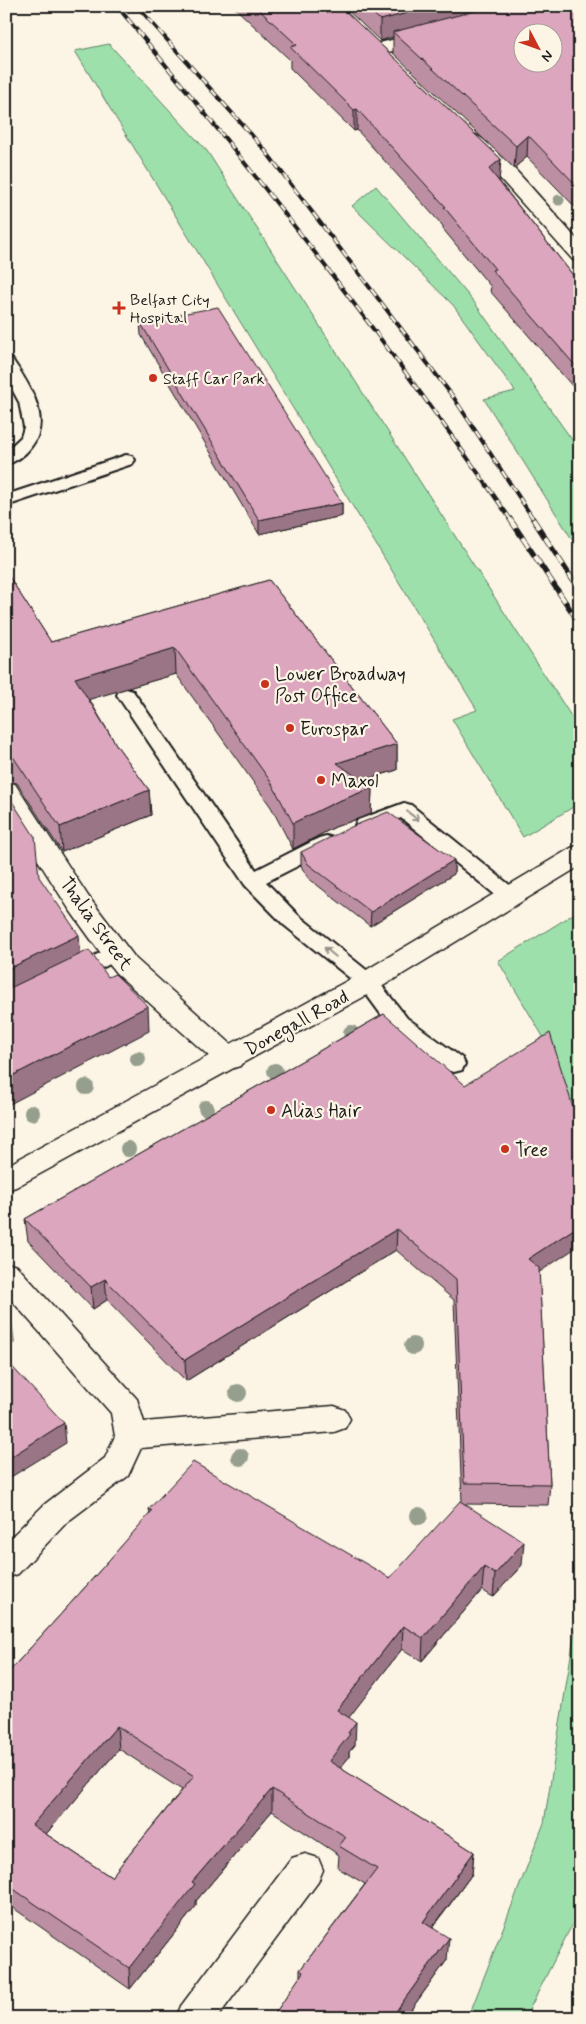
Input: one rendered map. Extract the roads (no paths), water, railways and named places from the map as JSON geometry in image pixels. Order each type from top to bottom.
[{"type":"street","points":[[376,49],[448,31]]},
{"type":"street","points":[[460,128],[496,162],[580,256]]},
{"type":"street","name":"Thalia Street","points":[[6,790],[70,889],[115,953],[126,966],[230,1059]]},
{"type":"street","name":"Donegall Road","points":[[6,1179],[230,1059],[368,982],[569,861]]},
{"type":"street","points":[[6,1274],[126,1408],[131,1436],[117,1467],[56,1513],[6,1564]]},
{"type":"street","points":[[131,1436],[334,1419]]},
{"type":"street","points":[[194,2018],[305,1870]]},
{"type":"lane","points":[[6,363],[34,417],[33,434],[19,453],[6,460]]},
{"type":"lane","points":[[6,501],[126,460]]},
{"type":"lane","points":[[126,695],[252,880],[291,920],[368,982],[399,1023],[454,1064]]},
{"type":"lane","points":[[252,880],[347,832],[404,810],[511,897]]},
{"type":"lane","points":[[56,983],[115,953]]},
{"type":"railway","points":[[117,6],[320,258],[417,388],[511,520]]},
{"type":"railway","points":[[137,6],[264,149],[454,398],[534,520]]},
{"type":"railway","points":[[510,519],[580,624]]},
{"type":"railway","points":[[533,519],[580,591]]},
{"type":"place","name":"Belfast City Hospital","points":[[119,308]]},
{"type":"place","name":"Staff Car Park","points":[[153,378]]},
{"type":"place","name":"Lower Broadway Post Office","points":[[265,684]]},
{"type":"place","name":"Eurospar","points":[[290,728]]},
{"type":"place","name":"Maxol","points":[[321,780]]},
{"type":"place","name":"Alias Hair","points":[[271,1110]]},
{"type":"place","name":"Tree","points":[[505,1149]]}]
